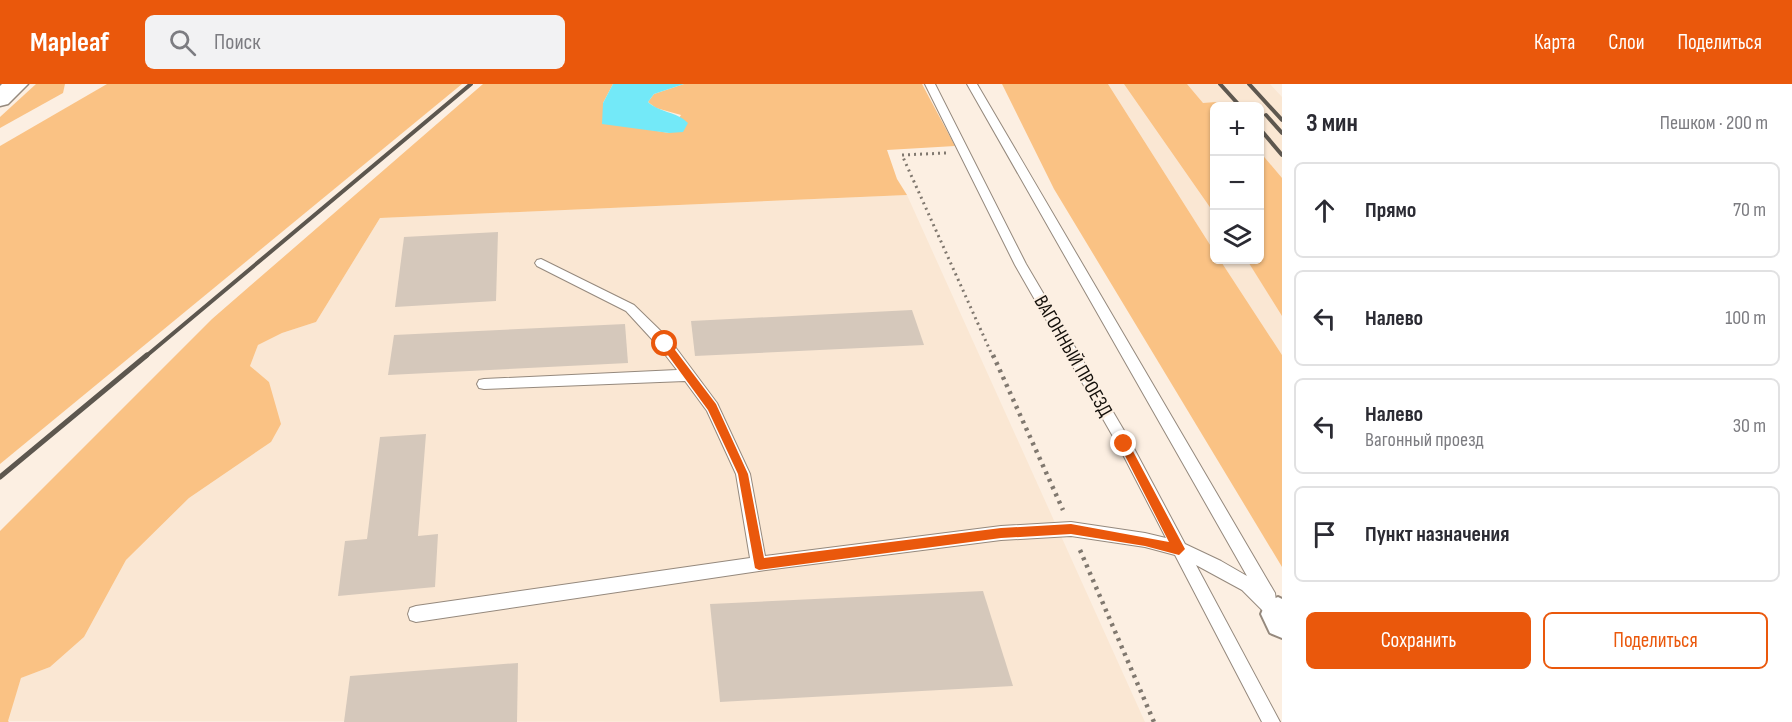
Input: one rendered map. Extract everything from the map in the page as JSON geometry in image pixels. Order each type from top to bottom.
[{"type":"street","points":[[0,99],[15,84]]},
{"type":"lane","name":"ВАГОННЫЙ ПРОЕЗД","points":[[930,84],[1021,265],[1124,444],[1270,722]]},
{"type":"lane","points":[[972,84],[1280,618]]},
{"type":"lane","points":[[541,263],[630,308],[665,344],[712,407],[743,474],[759,564]]},
{"type":"lane","points":[[484,384],[688,375]]},
{"type":"lane","points":[[416,614],[759,564],[1001,533],[1071,529],[1145,540],[1179,549],[1216,566],[1248,585],[1280,618]]},
{"type":"path","points":[[964,152],[902,155],[1071,529],[1154,722]]},
{"type":"shaded area","points":[[36,84],[65,84],[63,93],[0,128],[0,117]]},
{"type":"shaded area","points":[[107,84],[462,84],[0,464],[0,146]]},
{"type":"shaded area","points":[[483,84],[613,84],[603,103],[639,128],[669,133],[681,115],[656,108],[648,102],[654,94],[684,84],[922,84],[955,146],[887,150],[897,179],[907,195],[380,218],[316,322],[282,333],[258,345],[250,366],[269,382],[281,424],[271,442],[189,498],[126,560],[84,637],[50,667],[21,678],[9,722],[0,722],[0,531],[212,319]]},
{"type":"shaded area","points":[[1002,84],[1108,84],[1210,245],[1210,264],[1223,264],[1282,355],[1282,567],[1054,189]]},
{"type":"shaded area","points":[[1108,84],[1270,84],[1282,97],[1282,355],[1223,264],[1264,264],[1264,102],[1210,102],[1210,245]]},
{"type":"shaded area","points":[[1124,84],[1187,84],[1203,103],[1210,102],[1210,207]]},
{"type":"shaded area","points":[[1264,157],[1282,178],[1282,316],[1250,264],[1264,264]]},
{"type":"shaded area","points":[[907,195],[1145,722],[7,721],[21,678],[50,667],[84,637],[126,560],[189,498],[271,442],[269,382],[250,366],[258,345],[282,333],[316,322],[380,218]]},
{"type":"water","points":[[613,84],[684,84],[654,94],[648,102],[688,123],[683,132],[669,133],[602,124],[603,103]]},
{"type":"building","points":[[498,232],[496,301],[395,307],[404,237]]},
{"type":"building","points":[[912,310],[924,345],[695,356],[691,321]]},
{"type":"building","points":[[625,324],[628,363],[388,375],[394,335]]},
{"type":"building","points":[[426,434],[418,536],[438,534],[435,587],[338,596],[345,541],[367,539],[380,437]]},
{"type":"building","points":[[983,591],[1013,686],[720,702],[710,604]]},
{"type":"building","points":[[518,663],[517,722],[344,722],[350,676]]},
{"type":"railway","points":[[145,357],[471,84]]},
{"type":"railway","points":[[1220,84],[1236,102]]},
{"type":"railway","points":[[1249,84],[1282,120]]},
{"type":"railway","points":[[1266,115],[1282,133]]},
{"type":"railway","points":[[1264,134],[1282,155]]},
{"type":"railway","points":[[0,477],[147,355]]},
{"type":"route","points":[[665,344],[712,407],[743,474],[759,564],[1001,533],[1071,529],[1145,540],[1179,549],[1124,444]]}]
